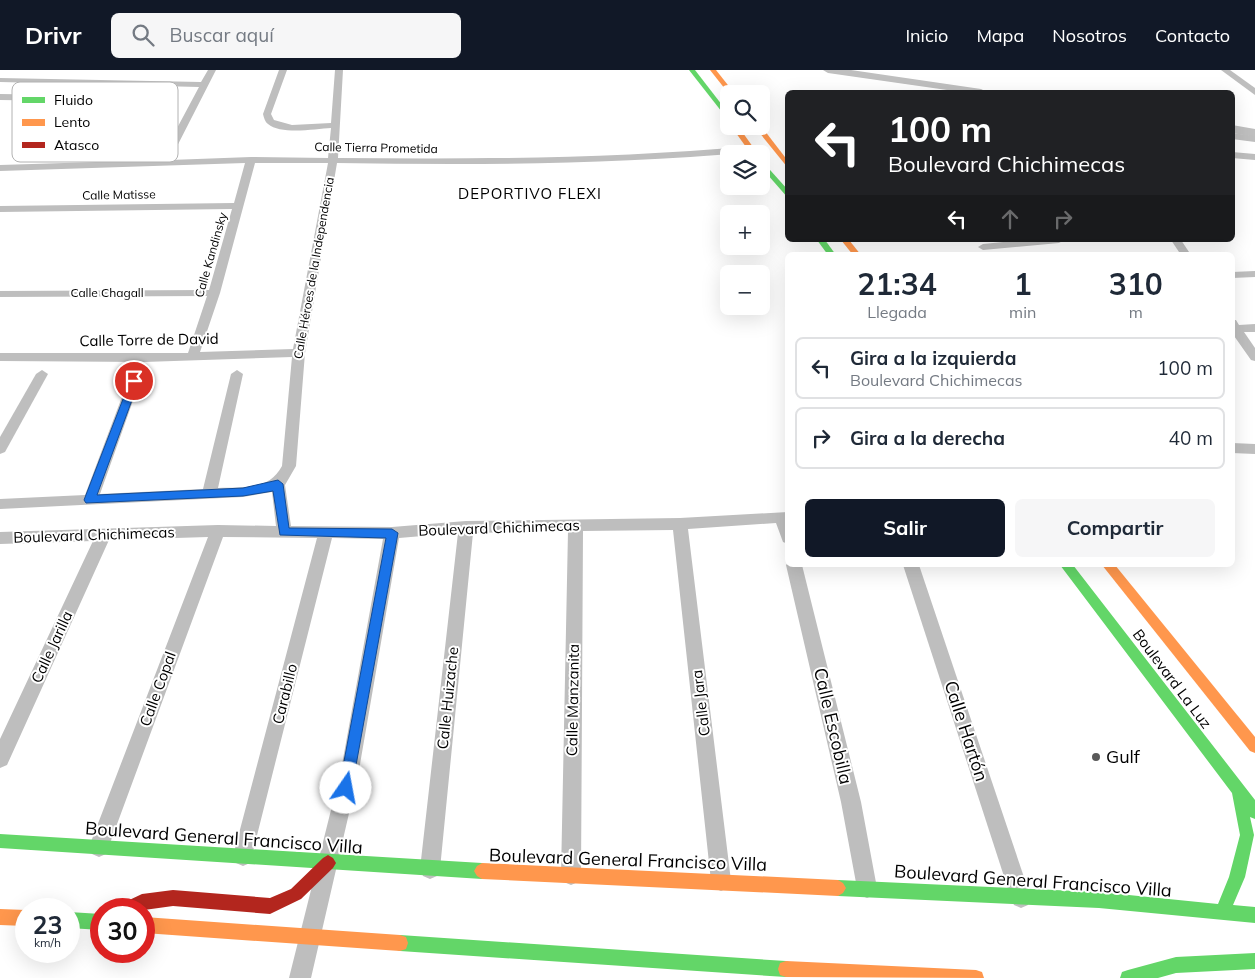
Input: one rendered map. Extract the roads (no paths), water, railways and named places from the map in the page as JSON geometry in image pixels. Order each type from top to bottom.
[{"type":"main road","points":[[692,70],[720,107]]},
{"type":"main road","points":[[713,70],[725,85]]},
{"type":"main road","points":[[741,135],[748,145]]},
{"type":"main road","points":[[764,135],[785,162]]},
{"type":"main road","points":[[770,173],[785,192]]},
{"type":"main road","points":[[847,242],[855,252]]},
{"type":"main road","name":"Boulevard La Luz","points":[[1068,567],[1255,812]]},
{"type":"main road","name":"Boulevard La Luz","points":[[1110,567],[1255,747]]},
{"type":"main road","points":[[1222,913],[1237,876],[1247,835],[1236,788]]},
{"type":"main road","name":"Boulevard General Francisco Villa","points":[[0,841],[243,856],[328,864],[867,888],[1021,898],[1099,900],[1255,915]]},
{"type":"main road","points":[[155,900],[173,898],[270,906],[296,894],[328,864]]},
{"type":"main road","points":[[0,917],[15,918]]},
{"type":"main road","points":[[155,926],[724,966],[976,978]]},
{"type":"main road","points":[[1128,978],[1152,969],[1193,961],[1255,961]]},
{"type":"street","points":[[0,91],[28,70]]},
{"type":"street","points":[[178,135],[212,70]]},
{"type":"street","points":[[283,70],[267,114],[270,122],[280,126],[291,127],[336,124]]},
{"type":"street","name":"Calle Héroes de la Independencia","points":[[278,484],[284,477],[288,466],[299,354],[333,160],[339,70]]},
{"type":"street","points":[[1225,70],[1255,92]]},
{"type":"street","points":[[0,80],[90,82]]},
{"type":"street","points":[[178,84],[204,85]]},
{"type":"street","points":[[1235,136],[1255,139]]},
{"type":"street","name":"Calle Tierra Prometida","points":[[0,168],[75,164],[163,164],[251,160],[517,162],[720,153]]},
{"type":"street","points":[[1235,154],[1255,157]]},
{"type":"street","name":"Calle Kandinsky","points":[[193,356],[214,293],[251,160]]},
{"type":"street","name":"Calle Matisse","points":[[0,209],[239,206]]},
{"type":"street","points":[[983,247],[1037,242]]},
{"type":"street","points":[[1235,275],[1255,274]]},
{"type":"street","name":"Calle Chagall","points":[[0,294],[214,293]]},
{"type":"street","points":[[1235,326],[1255,328]]},
{"type":"street","points":[[1235,327],[1255,357]]},
{"type":"street","name":"Calle Torre de David","points":[[0,357],[144,358],[299,354]]},
{"type":"street","points":[[0,449],[42,374]]},
{"type":"street","points":[[209,494],[237,374]]},
{"type":"street","points":[[90,500],[134,381]]},
{"type":"street","points":[[1235,448],[1255,450]]},
{"type":"street","points":[[0,504],[209,494],[262,489],[278,484],[284,532]]},
{"type":"street","name":"Boulevard Chichimecas","points":[[0,538],[218,531],[392,533],[466,526],[680,524],[785,517]]},
{"type":"street","name":"Calle Jara","points":[[680,524],[721,882]]},
{"type":"street","name":"Calle Manzanita","points":[[571,875],[576,525]]},
{"type":"street","name":"Calle Huizache","points":[[430,869],[466,526]]},
{"type":"street","name":"Calle Copal","points":[[99,847],[218,531]]},
{"type":"street","name":"Carabillo","points":[[243,856],[326,532]]},
{"type":"street","points":[[300,978],[350,770],[392,533]]},
{"type":"street","name":"Calle Jarilla","points":[[0,759],[104,534]]},
{"type":"street","name":"Calle Escobilla","points":[[794,567],[847,784],[867,888]]},
{"type":"street","name":"Calle Hartón","points":[[912,567],[1021,898]]},
{"type":"waterway","points":[[828,70],[967,90]]},
{"type":"waterway","points":[[1235,130],[1255,133]]},
{"type":"place","name":"Gulf","points":[[1096,757]]},
{"type":"district","name":"DEPORTIVO FLEXI","points":[[530,194]]}]
